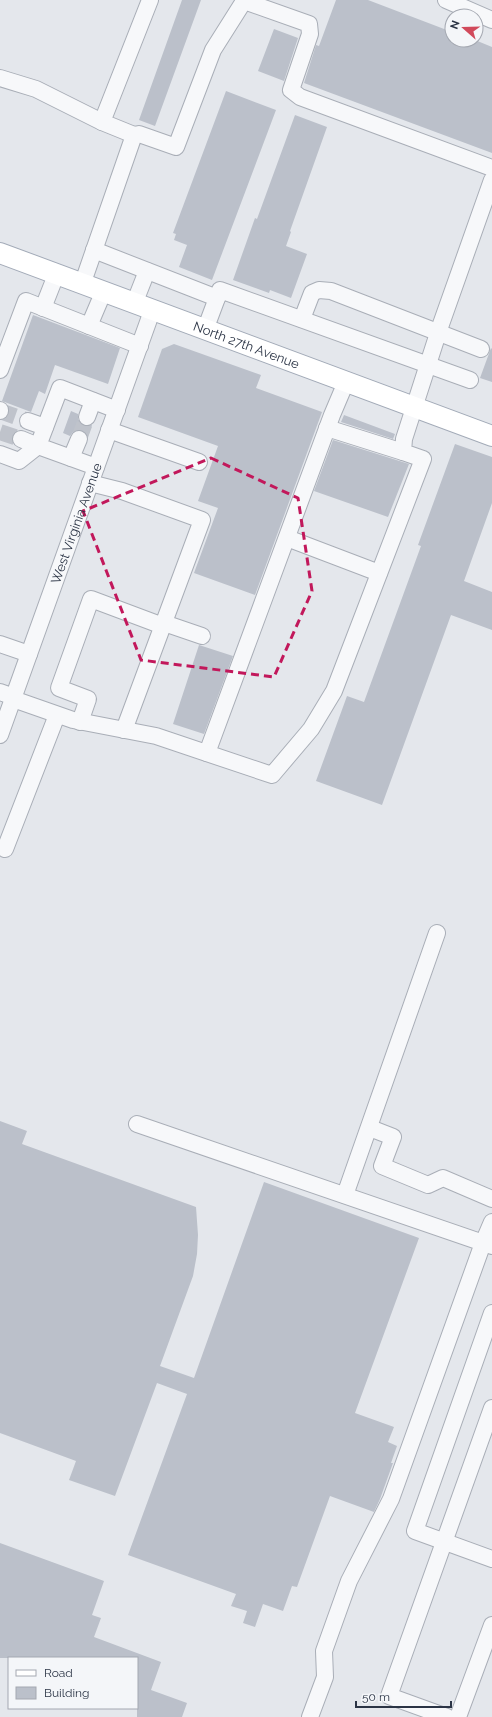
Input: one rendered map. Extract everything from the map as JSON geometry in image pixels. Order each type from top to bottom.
[{"type":"main road","name":"North 27th Avenue","points":[[0,254],[492,436]]},
{"type":"street","points":[[102,122],[150,0]]},
{"type":"street","points":[[0,78],[36,89],[102,122],[134,135],[138,134],[176,147],[213,50],[243,0],[309,24],[310,34],[291,90],[300,97],[492,168]]},
{"type":"street","points":[[446,0],[492,20]]},
{"type":"street","points":[[82,284],[134,135]]},
{"type":"street","points":[[403,452],[404,439],[438,333],[492,180]]},
{"type":"street","points":[[94,250],[217,298]]},
{"type":"street","points":[[134,304],[147,271]]},
{"type":"street","points":[[43,308],[56,275]]},
{"type":"street","points":[[205,330],[220,290],[470,380]]},
{"type":"street","points":[[302,319],[312,293],[319,290],[331,292],[481,350]]},
{"type":"street","points":[[90,326],[104,293]]},
{"type":"street","points":[[0,370],[26,301],[140,346]]},
{"type":"street","name":"West Virginia Avenue","points":[[0,735],[9,696],[29,654],[152,311]]},
{"type":"street","points":[[207,753],[327,428],[346,382]]},
{"type":"street","points":[[0,454],[18,461],[38,446],[60,388],[117,410]]},
{"type":"street","points":[[86,417],[93,401]]},
{"type":"street","points":[[28,421],[45,427]]},
{"type":"street","points":[[9,696],[57,715],[80,722],[156,736],[272,775],[311,729],[334,691],[423,459],[327,428]]},
{"type":"street","points":[[109,430],[199,462]]},
{"type":"street","points":[[21,439],[96,467]]},
{"type":"street","points":[[71,458],[79,439]]},
{"type":"street","points":[[90,483],[122,491],[202,520],[124,730]]},
{"type":"street","points":[[287,538],[379,573]]},
{"type":"street","points":[[80,722],[88,699],[59,688],[91,599],[202,636]]},
{"type":"street","points":[[0,644],[29,654]]},
{"type":"street","points":[[5,849],[57,715]]},
{"type":"street","points":[[345,1196],[437,933]]},
{"type":"street","points":[[137,1124],[487,1244]]},
{"type":"street","points":[[370,1128],[393,1137],[382,1166],[428,1185],[442,1178],[492,1199]]},
{"type":"street","points":[[310,1717],[325,1677],[324,1651],[349,1581],[391,1499],[487,1244],[492,1222]]},
{"type":"street","points":[[492,1313],[415,1531],[492,1559]]},
{"type":"street","points":[[447,1717],[389,1696],[443,1541],[487,1440],[492,1408]]},
{"type":"street","points":[[458,1717],[487,1656],[492,1625]]},
{"type":"highlighted area","points":[[211,458],[298,498],[312,591],[274,677],[141,660],[83,511]]},
{"type":"building","points":[[182,0],[201,0],[155,126],[139,120]]},
{"type":"building","points":[[336,0],[368,0],[444,29],[444,48],[484,48],[484,44],[492,47],[492,153],[304,83],[316,45],[319,46]]},
{"type":"building","points":[[274,29],[298,38],[284,81],[258,71]]},
{"type":"building","points":[[226,91],[276,110],[212,280],[179,267],[187,245],[174,240],[176,234],[173,233]]},
{"type":"building","points":[[295,115],[327,127],[286,246],[307,254],[291,298],[270,290],[269,293],[233,280],[255,218],[257,219]]},
{"type":"building","points":[[33,315],[120,348],[108,384],[55,365],[45,394],[39,391],[31,412],[2,401]]},
{"type":"building","points":[[174,344],[261,375],[256,388],[322,412],[255,595],[194,573],[218,508],[198,501],[218,446],[138,417],[162,349]]},
{"type":"building","points":[[491,348],[492,349],[492,382],[480,378]]},
{"type":"building","points":[[71,411],[78,414],[78,419],[83,426],[92,425],[88,436],[83,430],[73,432],[70,436],[63,433]]},
{"type":"building","points":[[344,415],[395,434],[393,439],[341,422]]},
{"type":"building","points":[[333,440],[409,464],[388,517],[314,491]]},
{"type":"building","points":[[455,444],[492,457],[492,503],[464,581],[492,592],[492,630],[451,615],[382,805],[316,781],[347,696],[364,702],[421,546],[418,545]]},
{"type":"building","points":[[199,645],[233,656],[204,734],[173,724]]},
{"type":"building","points":[[0,1121],[27,1131],[22,1144],[196,1207],[198,1235],[197,1254],[193,1276],[160,1366],[194,1378],[264,1182],[419,1238],[355,1413],[394,1427],[388,1442],[397,1446],[391,1463],[393,1463],[380,1499],[374,1512],[330,1496],[297,1587],[292,1586],[283,1611],[263,1604],[255,1627],[243,1623],[247,1611],[231,1606],[236,1594],[128,1555],[187,1394],[157,1383],[115,1496],[69,1480],[76,1461],[0,1433]]},
{"type":"building","points":[[0,1543],[104,1581],[92,1615],[101,1618],[94,1637],[161,1662],[151,1690],[187,1703],[182,1717],[137,1717],[138,1657],[0,1658]]},
{"type":"tunnel","points":[[0,411],[28,421]]},
{"type":"tunnel","points":[[79,439],[87,417]]},
{"type":"tunnel","points":[[0,432],[21,439]]}]
